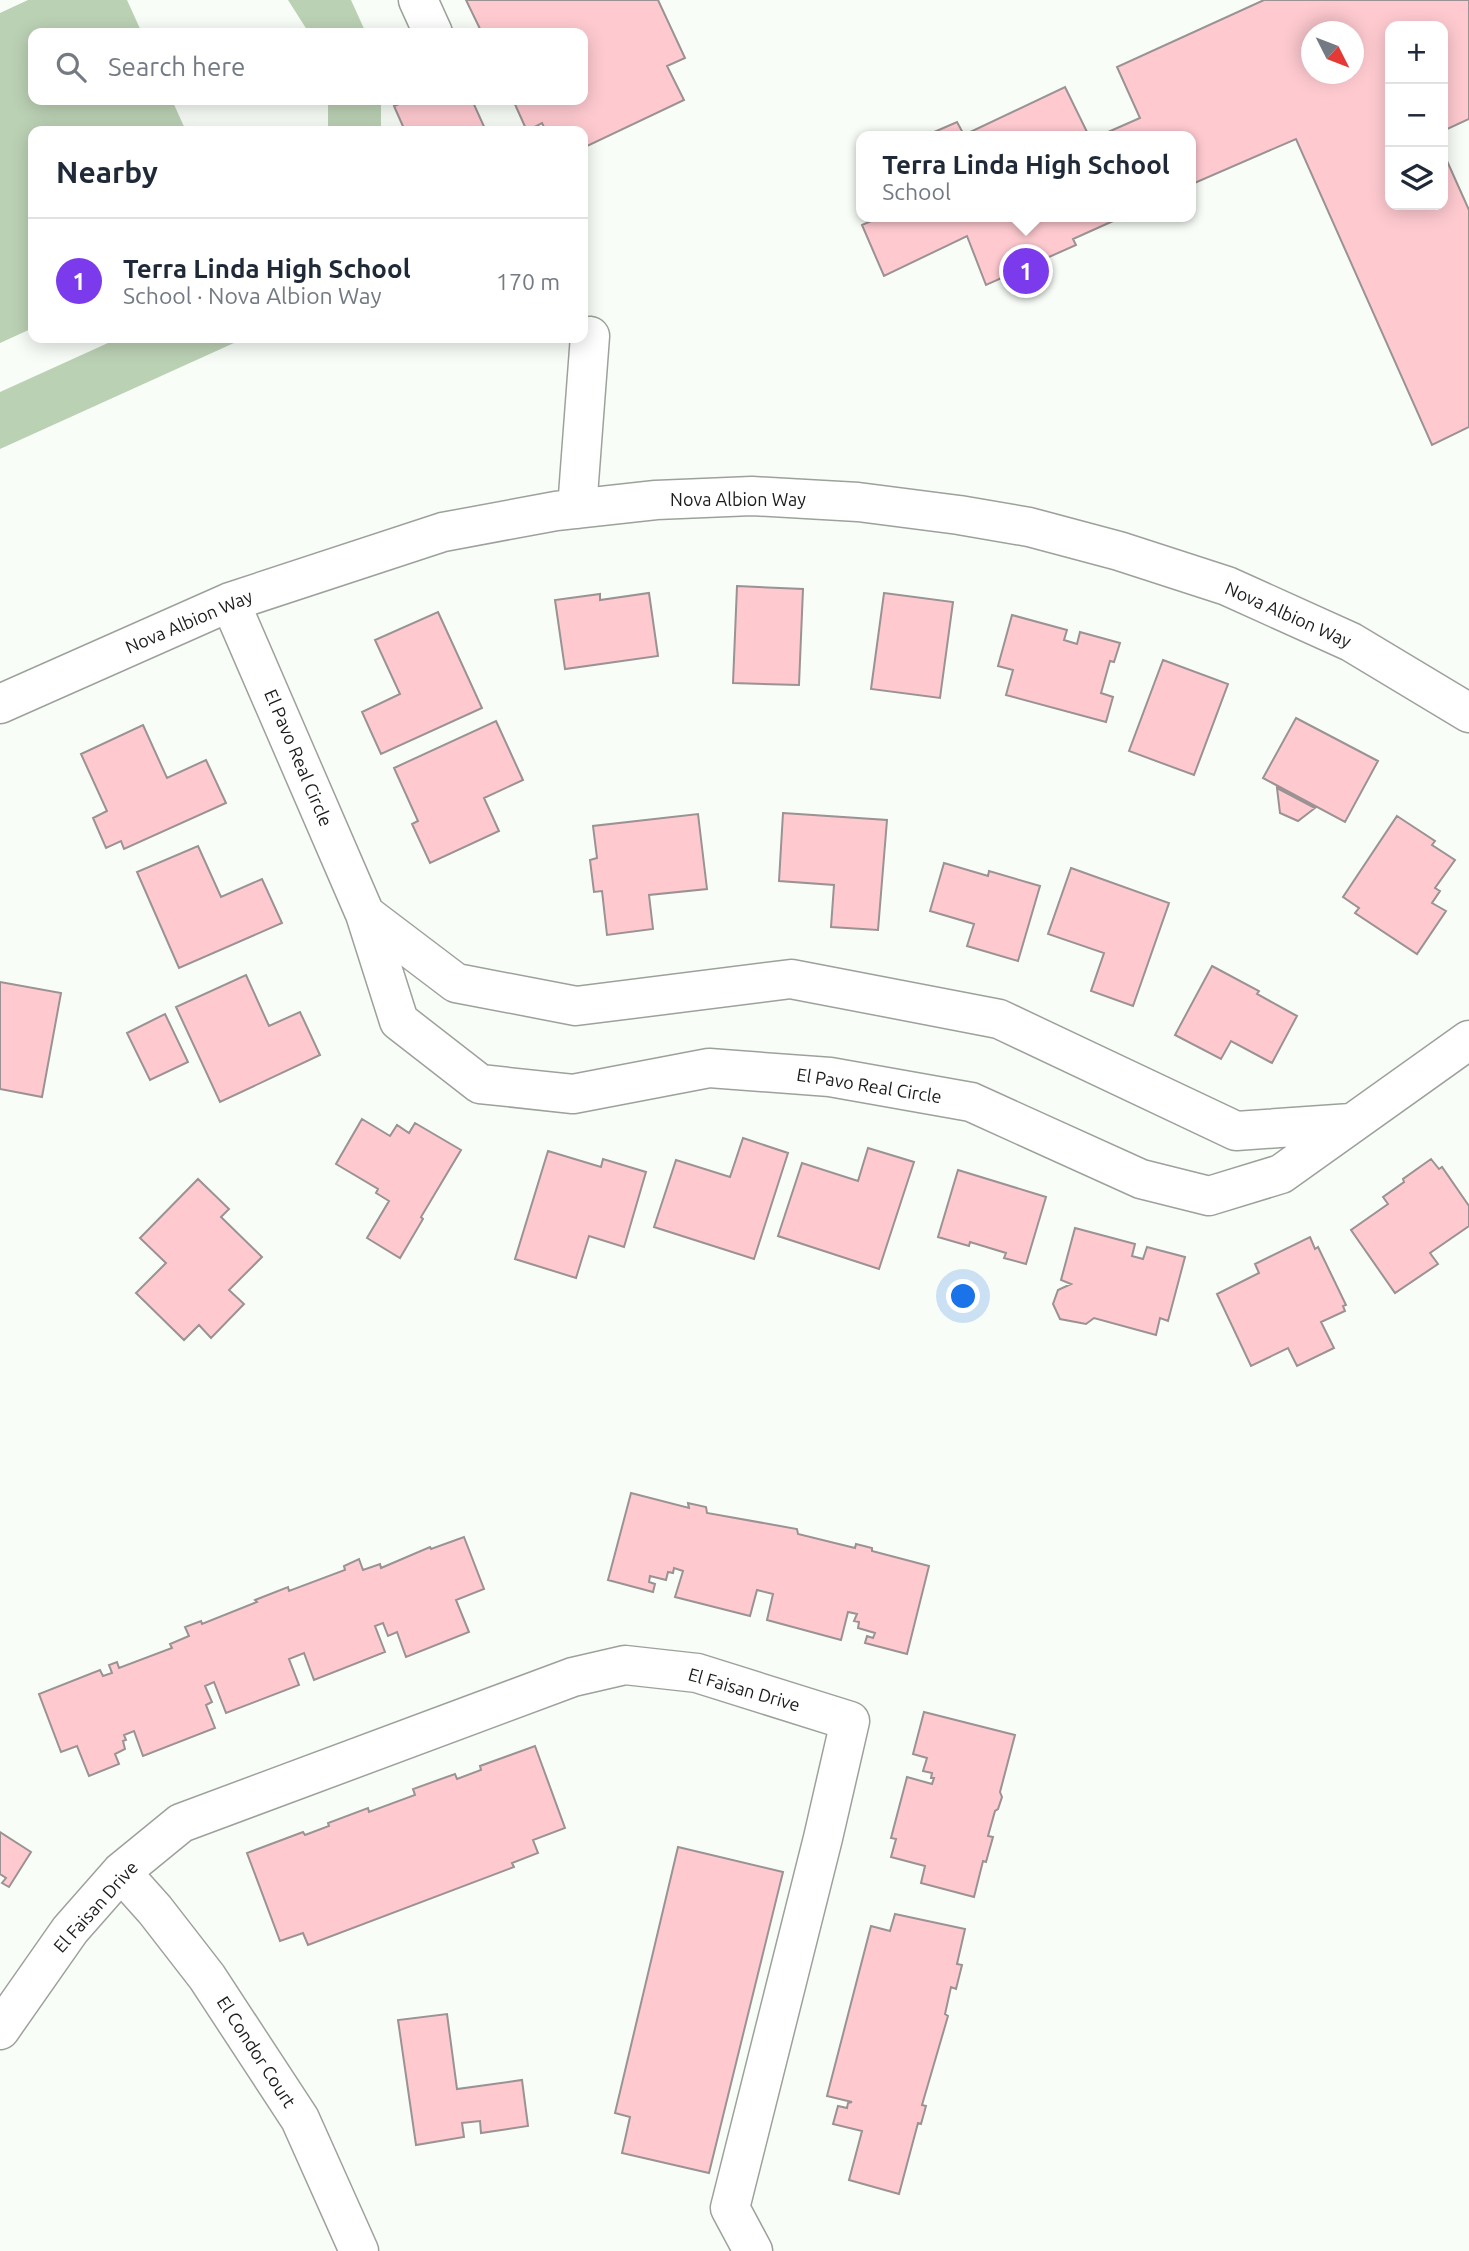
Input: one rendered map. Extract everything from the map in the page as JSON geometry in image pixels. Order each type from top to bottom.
[{"type":"street","points":[[418,0],[431,28]]},
{"type":"street","points":[[577,509],[590,336]]},
{"type":"street","name":"Nova Albion Way","points":[[0,704],[230,602],[443,533],[555,511],[656,499],[752,496],[858,502],[1029,527],[1119,551],[1227,586],[1351,642],[1469,713]]},
{"type":"street","name":"El Pavo Real Circle","points":[[230,602],[365,914],[399,1021],[480,1084],[573,1094],[709,1069],[830,1077],[971,1102],[1141,1179],[1209,1196],[1281,1174],[1469,1040]]},
{"type":"street","name":"El Pavo Real Circle","points":[[365,914],[456,983],[576,1006],[791,979],[999,1019],[1237,1131],[1352,1122]]},
{"type":"street","name":"El Faisan Drive","points":[[0,2030],[70,1930],[121,1872],[181,1823],[573,1677],[625,1665],[697,1673],[850,1721],[730,2208],[753,2251]]},
{"type":"street","name":"El Condor Court","points":[[121,1872],[155,1910],[207,1977],[300,2119],[359,2251]]},
{"type":"green space","points":[[28,0],[127,0],[140,28],[28,28],[28,105],[174,105],[184,126],[28,126],[28,330],[0,343],[0,13]]},
{"type":"green space","points":[[288,0],[351,0],[364,28],[306,28]]},
{"type":"green space","points":[[328,105],[381,105],[381,126],[328,126]]},
{"type":"green space","points":[[108,343],[234,343],[0,449],[0,392]]},
{"type":"building","points":[[466,0],[658,0],[685,58],[667,66],[684,100],[588,146],[588,126],[544,126],[542,123],[525,126],[515,105],[588,105],[588,28],[480,28]]},
{"type":"building","points":[[1264,0],[1469,0],[1469,119],[1448,129],[1448,21],[1385,21],[1385,210],[1448,210],[1448,163],[1469,210],[1469,427],[1432,445],[1296,139],[1196,182],[1196,131],[1110,131],[1140,118],[1117,67]]},
{"type":"building","points":[[1065,87],[1087,131],[972,131]]},
{"type":"building","points":[[474,105],[484,126],[403,126],[394,106]]},
{"type":"building","points":[[957,122],[962,131],[936,131]]},
{"type":"building","points":[[869,222],[1111,222],[1073,239],[1076,245],[986,285],[967,236],[884,276],[862,225]]},
{"type":"building","points":[[737,586],[803,589],[799,685],[733,683]]},
{"type":"building","points":[[649,593],[658,656],[565,669],[555,600],[600,594],[600,600]]},
{"type":"building","points":[[884,593],[953,602],[940,698],[871,689]]},
{"type":"building","points":[[438,612],[482,708],[381,754],[362,712],[400,694],[375,640]]},
{"type":"building","points":[[1012,615],[1067,630],[1064,640],[1077,644],[1080,632],[1120,643],[1114,662],[1110,661],[1101,693],[1113,697],[1106,722],[1006,695],[1013,670],[998,666]]},
{"type":"building","points":[[1163,660],[1228,684],[1194,775],[1129,751]]},
{"type":"building","points":[[1296,718],[1378,761],[1345,822],[1263,778]]},
{"type":"building","points":[[496,721],[523,780],[484,798],[499,831],[430,863],[412,824],[418,821],[394,768]]},
{"type":"building","points":[[143,725],[167,778],[206,760],[226,803],[124,849],[121,841],[106,848],[93,818],[107,811],[81,754]]},
{"type":"building","points":[[1277,788],[1315,808],[1298,821],[1280,813]]},
{"type":"building","points":[[783,813],[887,820],[878,930],[831,927],[834,885],[779,881]]},
{"type":"building","points":[[698,814],[707,889],[649,895],[653,929],[607,935],[602,891],[594,892],[590,860],[597,858],[593,826]]},
{"type":"building","points":[[1397,816],[1435,841],[1432,845],[1455,860],[1435,888],[1440,891],[1432,903],[1446,911],[1417,954],[1355,913],[1359,908],[1343,897]]},
{"type":"building","points":[[198,846],[221,897],[262,879],[282,923],[179,968],[137,872]]},
{"type":"building","points":[[944,863],[988,876],[989,871],[1040,886],[1018,961],[967,946],[974,924],[930,911]]},
{"type":"building","points":[[1071,868],[1169,903],[1133,1006],[1091,991],[1104,953],[1048,934]]},
{"type":"building","points":[[1212,966],[1259,991],[1257,994],[1297,1016],[1272,1063],[1231,1041],[1221,1059],[1175,1035]]},
{"type":"building","points":[[246,975],[269,1026],[300,1012],[320,1055],[220,1102],[176,1007]]},
{"type":"building","points":[[0,982],[61,993],[42,1097],[0,1089]]},
{"type":"building","points":[[165,1014],[188,1062],[150,1080],[127,1033]]},
{"type":"building","points":[[362,1119],[390,1136],[397,1125],[409,1133],[415,1123],[461,1150],[400,1258],[367,1238],[389,1201],[376,1193],[378,1189],[336,1164]]},
{"type":"building","points":[[743,1138],[788,1153],[754,1259],[654,1227],[676,1160],[730,1177]]},
{"type":"building","points":[[868,1148],[914,1162],[879,1269],[778,1236],[802,1163],[858,1181]]},
{"type":"building","points":[[548,1151],[601,1167],[603,1159],[646,1172],[624,1247],[589,1236],[576,1278],[515,1259]]},
{"type":"building","points":[[1431,1159],[1439,1169],[1442,1167],[1469,1206],[1469,1226],[1430,1253],[1438,1264],[1395,1293],[1351,1230],[1388,1204],[1383,1197]]},
{"type":"building","points":[[958,1170],[1046,1197],[1026,1264],[1004,1258],[1006,1253],[970,1242],[969,1246],[938,1237]]},
{"type":"building","points":[[198,1179],[229,1209],[221,1217],[262,1257],[229,1290],[244,1304],[211,1338],[199,1325],[184,1340],[136,1293],[166,1263],[140,1238]]},
{"type":"building","points":[[1075,1228],[1135,1244],[1132,1256],[1143,1259],[1147,1247],[1185,1257],[1168,1321],[1160,1318],[1156,1335],[1094,1318],[1086,1324],[1060,1319],[1053,1304],[1058,1290],[1071,1284],[1061,1280]]},
{"type":"building","points":[[1310,1237],[1315,1249],[1318,1247],[1346,1305],[1343,1306],[1345,1311],[1321,1322],[1334,1348],[1297,1366],[1288,1348],[1251,1366],[1217,1294],[1259,1273],[1255,1264]]},
{"type":"building","points":[[631,1493],[689,1508],[688,1503],[706,1507],[707,1513],[797,1529],[798,1534],[855,1548],[856,1544],[929,1566],[907,1654],[865,1643],[867,1636],[873,1638],[875,1633],[858,1628],[859,1622],[854,1621],[857,1614],[848,1612],[841,1640],[767,1620],[773,1594],[757,1590],[750,1616],[675,1597],[683,1571],[674,1568],[673,1573],[668,1572],[666,1580],[650,1576],[649,1582],[655,1584],[653,1592],[608,1580]]},
{"type":"building","points":[[464,1537],[484,1589],[456,1600],[469,1632],[406,1657],[397,1632],[388,1636],[383,1623],[375,1626],[385,1652],[314,1680],[304,1653],[289,1659],[299,1685],[226,1713],[214,1682],[205,1686],[212,1702],[206,1705],[215,1728],[143,1756],[134,1731],[124,1735],[125,1749],[115,1754],[119,1764],[89,1776],[77,1746],[61,1752],[39,1694],[100,1670],[103,1676],[112,1673],[109,1665],[117,1662],[119,1668],[172,1648],[170,1644],[189,1636],[185,1627],[201,1621],[202,1624],[288,1587],[289,1591],[345,1570],[344,1566],[359,1559],[363,1570],[380,1564],[381,1568],[430,1547],[431,1549]]},
{"type":"building","points":[[924,1712],[1015,1735],[1000,1792],[1002,1797],[988,1836],[993,1837],[986,1862],[983,1861],[974,1897],[921,1883],[925,1866],[891,1857],[896,1839],[891,1838],[907,1777],[932,1784],[934,1778],[931,1778],[932,1773],[923,1771],[927,1758],[913,1754]]},
{"type":"building","points":[[535,1746],[565,1828],[533,1840],[538,1853],[512,1863],[514,1867],[308,1945],[303,1933],[280,1941],[247,1853],[303,1832],[305,1835],[368,1808],[369,1812],[415,1795],[413,1789],[455,1774],[457,1779],[481,1770],[480,1766]]},
{"type":"building","points":[[0,1832],[31,1852],[9,1887],[2,1883],[6,1878],[0,1874]]},
{"type":"building","points":[[678,1847],[783,1872],[709,2173],[622,2153],[630,2117],[615,2113]]},
{"type":"building","points":[[895,1914],[965,1929],[957,1964],[962,1965],[956,1989],[951,1987],[945,2014],[948,2016],[922,2105],[926,2106],[921,2124],[918,2123],[899,2194],[849,2180],[862,2131],[833,2124],[838,2106],[847,2108],[848,2103],[852,2102],[827,2096],[871,1926],[890,1931]]},
{"type":"building","points":[[447,2014],[457,2089],[522,2080],[528,2126],[481,2133],[480,2121],[462,2123],[464,2137],[416,2145],[398,2020]]},
{"type":"place","name":"Terra Linda High School","points":[[1026,271]]}]
